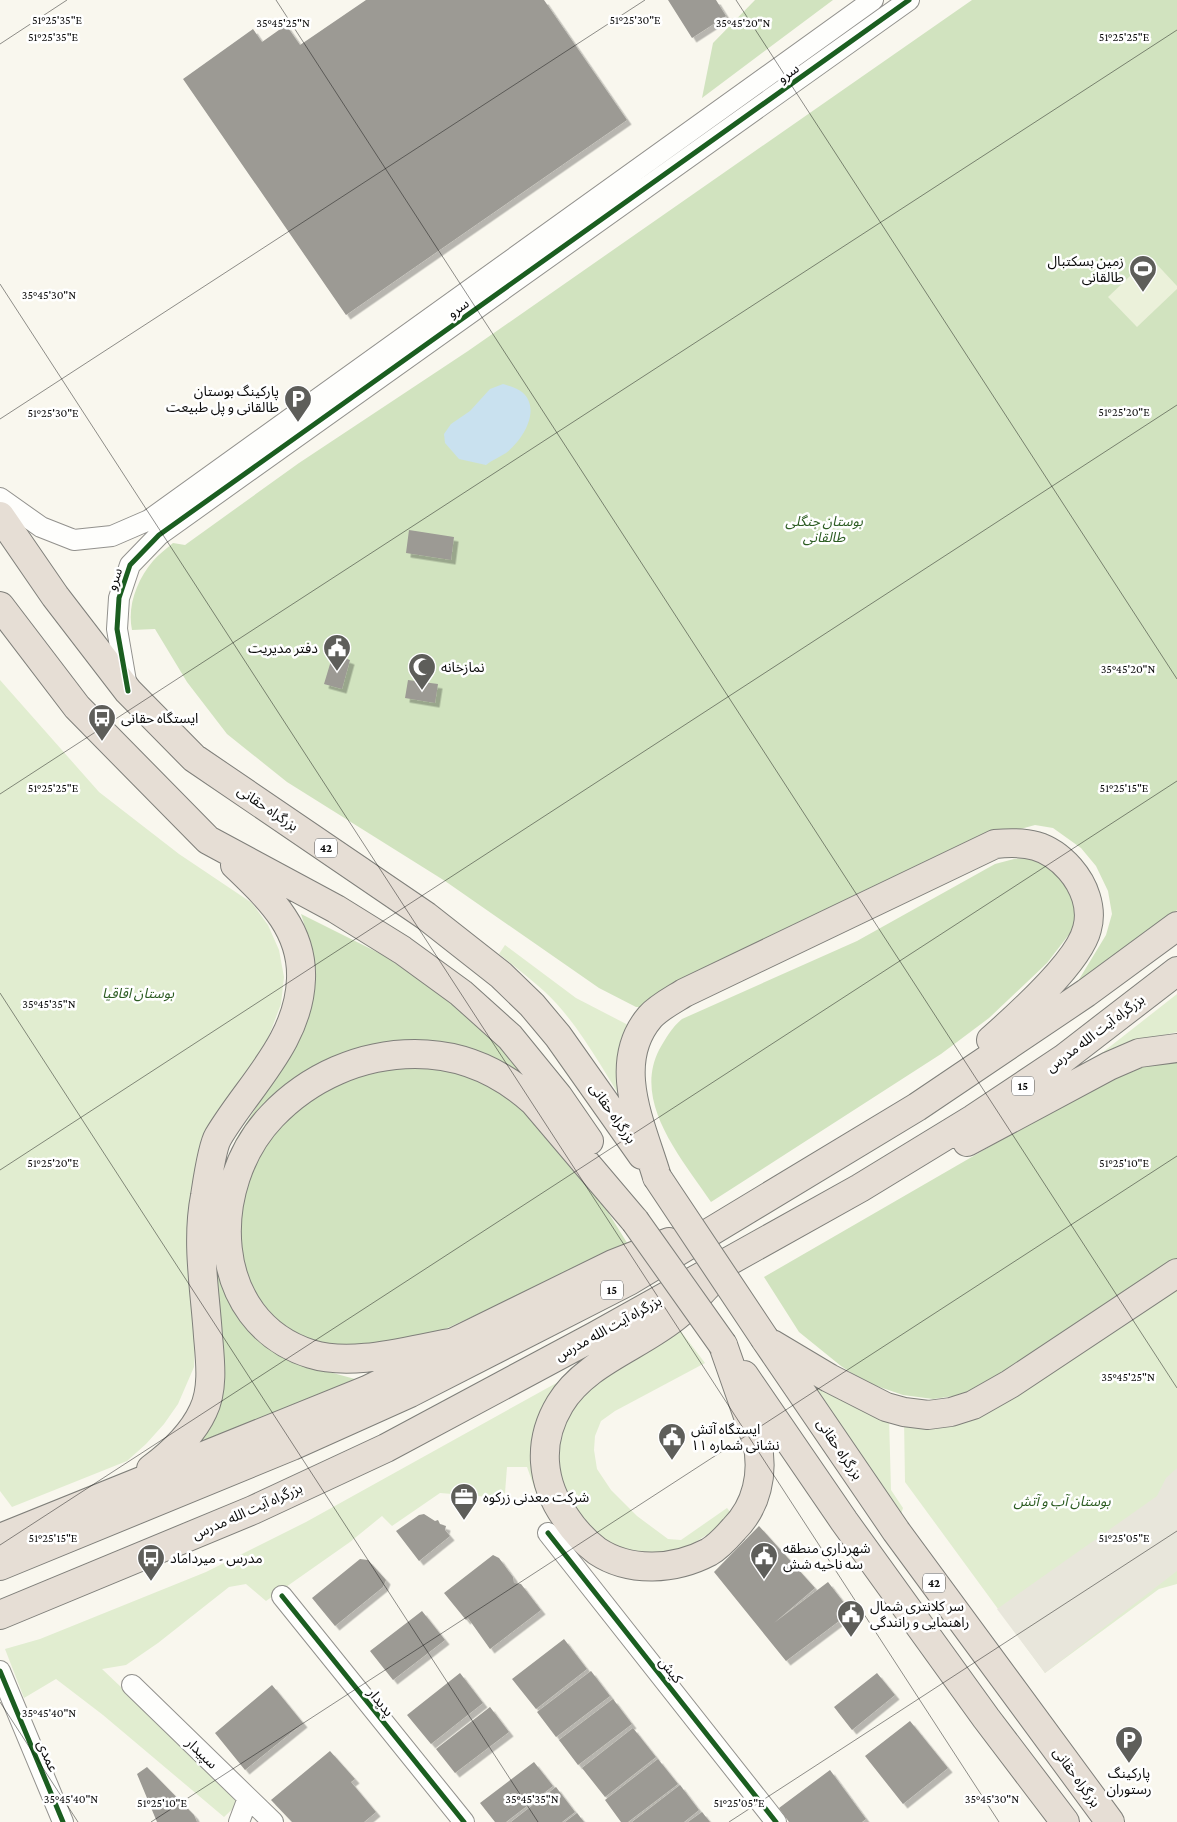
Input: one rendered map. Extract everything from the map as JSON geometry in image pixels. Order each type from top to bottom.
[{"type":"highway","name":"بزرگراه حقانی","points":[[0,516],[55,596],[128,691],[194,758],[426,916],[501,975],[558,1036],[657,1176],[896,1531],[1110,1822]]},
{"type":"highway","points":[[0,606],[77,707],[208,840],[267,896],[284,916],[293,935],[299,955],[301,977],[299,998],[290,1027],[276,1053],[217,1139],[204,1198],[200,1225],[210,1357],[208,1399],[203,1411],[186,1437],[161,1462],[149,1471],[97,1499]]},
{"type":"highway","points":[[208,840],[336,909],[402,950],[461,993],[510,1037],[558,1096],[592,1146],[635,1221]]},
{"type":"highway","points":[[657,1176],[635,1106],[630,1067],[640,1032],[651,1016],[684,993],[995,844],[1014,842],[1032,844],[1049,851],[1065,863],[1077,877],[1086,895],[1087,929],[1079,947],[1062,970],[1024,1011],[917,1107]]},
{"type":"highway","name":"15","points":[[0,1566],[292,1446],[410,1393],[629,1281],[917,1107],[1086,993],[1177,926]]},
{"type":"highway","name":"بزرگراه آیت الله مدرس","points":[[0,1615],[253,1510],[386,1448],[570,1350],[735,1256],[860,1188],[973,1119],[1063,1059],[1177,971]]},
{"type":"highway","points":[[860,1188],[938,1158],[1108,1066],[1139,1053],[1177,1048]]},
{"type":"highway","points":[[512,1342],[452,1343],[369,1358],[313,1355],[288,1345],[269,1332],[253,1315],[239,1293],[232,1275],[227,1250],[230,1199],[237,1171],[249,1149],[271,1117],[289,1099],[310,1084],[345,1066],[398,1054],[438,1055],[458,1059],[498,1074],[517,1086],[552,1121],[635,1221],[844,1521],[986,1718],[1065,1822]]},
{"type":"highway","points":[[0,1538],[368,1390],[414,1367],[452,1343],[613,1264],[740,1214]]},
{"type":"highway","points":[[723,1345],[757,1442],[760,1458],[756,1491],[749,1510],[725,1539],[710,1551],[694,1558],[649,1568],[630,1564],[597,1551],[574,1529],[562,1513],[552,1495],[546,1477],[544,1460],[547,1438],[554,1415],[578,1381],[679,1314],[735,1256]]},
{"type":"highway","points":[[765,1339],[829,1378],[886,1407],[904,1412],[928,1415],[951,1412],[973,1405],[1010,1384],[1177,1273]]},
{"type":"highway","points":[[0,1634],[315,1501],[386,1448]]},
{"type":"street","name":"سرو","points":[[0,498],[41,528],[74,540],[112,536],[149,520],[873,0]]},
{"type":"street","name":"سرو","points":[[128,691],[117,629],[119,598],[130,565],[160,535],[909,0]]},
{"type":"street","name":"کیش","points":[[548,1533],[776,1822]]},
{"type":"street","name":"پدیدار","points":[[282,1596],[464,1822]]},
{"type":"street","name":"عمدی","points":[[0,1671],[63,1822]]},
{"type":"street","name":"سپیدار","points":[[132,1685],[273,1822]]},
{"type":"street","points":[[239,1822],[248,1798]]},
{"type":"green space","points":[[755,0],[833,0],[702,98],[713,43]]},
{"type":"green space","name":"بوستان جنگلی طالقانی","points":[[972,0],[1177,0],[1177,910],[1163,923],[1075,986],[1106,935],[1112,914],[1108,891],[1096,866],[1081,848],[1053,828],[1035,825],[995,836],[644,1007],[636,1007],[599,988],[445,881],[287,782],[227,734],[187,682],[155,629],[132,630],[132,603],[138,585],[147,568],[157,556],[173,543],[185,545],[299,463],[468,351]]},
{"type":"green space","name":"زمین بسکتبال طالقانی","points":[[1150,257],[1177,286],[1177,289],[1137,327],[1108,297]]},
{"type":"green space","name":"بوستان اقاقیا","points":[[0,680],[99,792],[179,854],[252,903],[268,925],[279,950],[284,977],[281,1004],[257,1067],[229,1107],[191,1284],[195,1345],[194,1367],[178,1404],[164,1424],[127,1461],[12,1507],[0,1491]]},
{"type":"green space","points":[[1027,858],[1040,860],[1060,872],[1078,903],[1074,928],[1047,963],[989,1018],[941,1054],[711,1202],[675,1149],[664,1130],[656,1110],[652,1090],[652,1070],[659,1050],[675,1026],[682,1019],[857,941],[995,864]]},
{"type":"green space","points":[[301,914],[383,955],[449,1000],[486,1028],[535,1081],[430,1048],[269,1110],[222,1257],[307,1366],[355,1379],[189,1450],[191,1446],[209,1262],[222,1174],[236,1139],[291,1053],[305,1028],[309,1012],[312,987],[312,949]]},
{"type":"green space","points":[[505,945],[576,998],[632,1027],[631,1114],[569,1018],[544,991],[499,954]]},
{"type":"green space","points":[[1177,994],[1177,1032],[1138,1041],[1098,1056]]},
{"type":"green space","points":[[1177,1055],[1177,1258],[1006,1374],[968,1394],[933,1399],[903,1395],[865,1382],[841,1366],[799,1332],[764,1277],[1119,1072]]},
{"type":"green space","points":[[430,1061],[512,1092],[585,1175],[629,1246],[414,1343],[321,1348],[282,1326],[246,1283],[236,1214],[254,1161],[286,1113],[344,1074]]},
{"type":"green space","name":"بوستان آب و آتش","points":[[1177,1286],[1177,1584],[1159,1589],[1045,1673],[905,1482],[904,1419],[932,1422]]},
{"type":"green space","points":[[676,1325],[705,1363],[615,1411],[601,1421],[595,1436],[594,1450],[597,1469],[611,1490],[637,1516],[668,1539],[681,1540],[727,1508],[732,1514],[711,1532],[683,1550],[640,1558],[601,1543],[559,1487],[556,1449],[574,1398]]},
{"type":"green space","points":[[804,1372],[889,1417],[891,1490],[903,1508],[900,1517]]},
{"type":"green space","points":[[560,1381],[535,1449],[537,1495],[527,1467],[507,1467],[505,1493],[490,1497],[440,1493],[392,1526],[382,1516],[350,1542],[266,1601],[246,1584],[229,1587],[158,1643],[126,1665],[102,1669],[241,1801],[224,1817],[103,1715],[56,1679],[24,1698],[5,1649],[40,1639],[206,1572],[306,1522]]},
{"type":"shaded area","points":[[1177,1468],[1177,1571],[1045,1673],[997,1609],[1157,1496],[1166,1478]]},
{"type":"water","points":[[503,384],[522,392],[528,399],[530,415],[524,432],[506,453],[486,465],[459,459],[445,443],[444,434],[451,424],[470,411],[490,389]]},
{"type":"building","points":[[366,0],[544,0],[627,120],[346,315],[183,79],[253,29],[262,42],[286,25],[300,45]]},
{"type":"building","points":[[668,0],[716,0],[726,16],[692,38]]},
{"type":"building","points":[[409,530],[454,537],[451,560],[406,553]]},
{"type":"building","name":"دفتر مدیریت","points":[[333,654],[350,660],[342,689],[324,684]]},
{"type":"building","name":"نمازخانه","points":[[408,680],[438,684],[435,703],[405,698]]},
{"type":"building","points":[[424,1514],[446,1526],[445,1530],[450,1536],[419,1561],[396,1531],[419,1515]]},
{"type":"building","name":"شهرداری منطقه سه ناحیه شش","points":[[759,1526],[815,1588],[774,1623],[828,1582],[851,1612],[786,1661],[714,1572]]},
{"type":"building","points":[[493,1555],[499,1558],[513,1577],[514,1583],[521,1584],[541,1610],[490,1649],[468,1618],[466,1620],[444,1593]]},
{"type":"building","points":[[360,1559],[368,1560],[386,1580],[383,1587],[335,1626],[312,1598]]},
{"type":"building","points":[[422,1611],[445,1640],[393,1680],[370,1651]]},
{"type":"building","points":[[564,1639],[587,1669],[536,1709],[512,1679]]},
{"type":"building","points":[[591,1671],[610,1696],[556,1737],[537,1712]]},
{"type":"building","points":[[460,1673],[483,1703],[431,1744],[407,1715]]},
{"type":"building","points":[[877,1673],[895,1695],[852,1730],[834,1707]]},
{"type":"building","points":[[272,1685],[303,1723],[245,1770],[215,1733]]},
{"type":"building","points":[[613,1699],[632,1724],[578,1765],[559,1740]]},
{"type":"building","points":[[490,1707],[509,1732],[455,1773],[436,1749]]},
{"type":"building","points":[[910,1721],[948,1768],[903,1804],[865,1756]]},
{"type":"building","points":[[633,1728],[656,1757],[605,1797],[582,1768]]},
{"type":"building","points":[[330,1751],[355,1779],[351,1782],[376,1812],[364,1822],[292,1822],[271,1800]]},
{"type":"building","points":[[658,1759],[678,1784],[628,1822],[621,1822],[605,1800]]},
{"type":"building","points":[[534,1762],[553,1786],[506,1822],[495,1822],[480,1803]]},
{"type":"building","points":[[147,1767],[194,1815],[197,1822],[157,1822],[137,1774]]},
{"type":"building","points":[[830,1770],[866,1819],[862,1822],[789,1822],[779,1808]]},
{"type":"building","points":[[680,1785],[699,1810],[684,1822],[632,1822]]},
{"type":"building","points":[[556,1787],[575,1812],[562,1822],[511,1822]]},
{"type":"building","points":[[702,1812],[710,1822],[688,1822]]},
{"type":"building","points":[[577,1813],[584,1822],[565,1822]]},
{"type":"cycle path","points":[[128,691],[117,629],[119,598],[130,565],[159,535],[909,0]]},
{"type":"cycle path","points":[[548,1533],[776,1822]]},
{"type":"cycle path","points":[[282,1596],[464,1822]]},
{"type":"cycle path","points":[[0,1671],[63,1822]]},
{"type":"place","name":"زمین بسکتبال طالقانی","points":[[1143,293]]},
{"type":"place","name":"پارکینگ بوستان طالقانی و پل طبیعت","points":[[298,423]]},
{"type":"place","name":"دفتر مدیریت","points":[[337,672]]},
{"type":"place","name":"نمازخانه","points":[[422,691]]},
{"type":"place","name":"ایستگاه حقانی","points":[[102,742]]},
{"type":"place","name":"ایستگاه آتش نشانی شماره ۱۱","points":[[672,1461]]},
{"type":"place","name":"شرکت معدنی زرکوه","points":[[464,1521]]},
{"type":"place","name":"شهرداری منطقه سه ناحیه شش","points":[[764,1580]]},
{"type":"place","name":"مدرس - میرداماد","points":[[151,1582]]},
{"type":"place","name":"سر کلانتری شمال راهنمایی و رانندگی","points":[[851,1638]]},
{"type":"place","name":"پارکینگ رستوران","points":[[1129,1764]]}]
